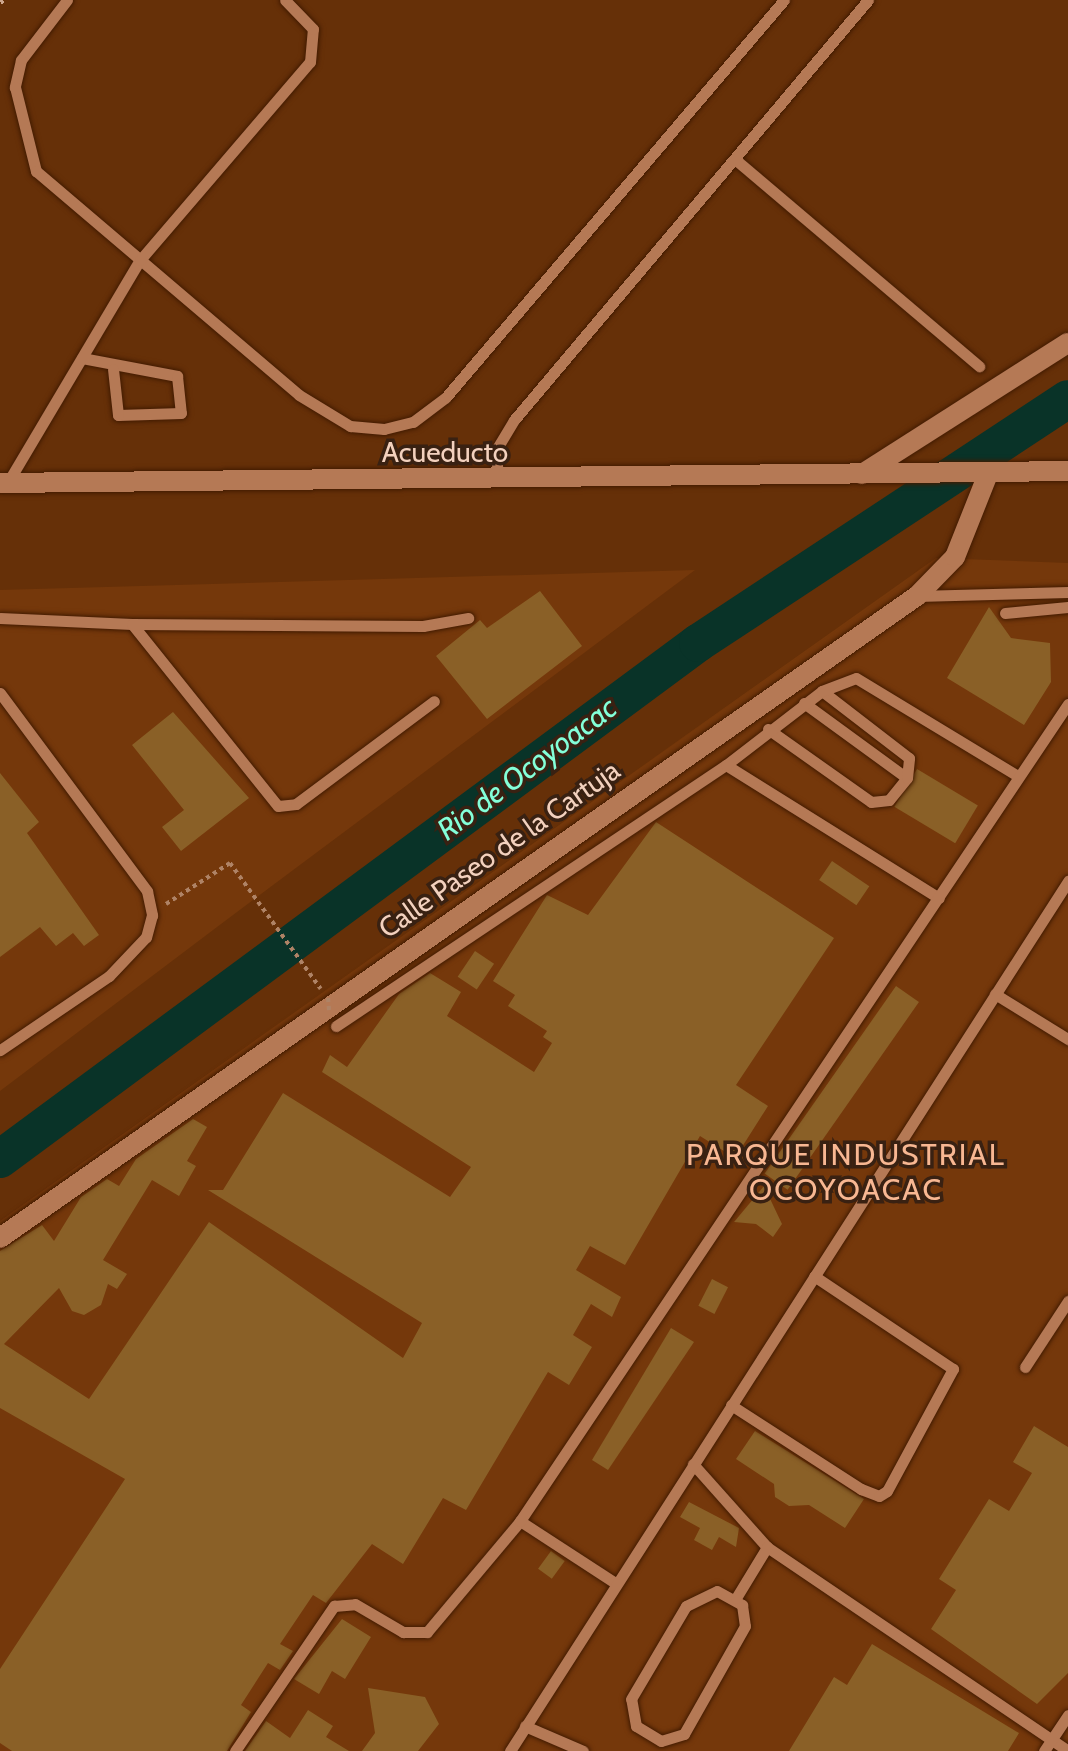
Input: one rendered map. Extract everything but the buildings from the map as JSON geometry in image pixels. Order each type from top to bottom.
[{"type":"street","points":[[862,474],[1068,343]]},
{"type":"street","name":"Acueducto","points":[[4,482],[1068,471]]},
{"type":"street","name":"Calle Paseo de la Cartuja","points":[[0,1238],[917,596],[955,557],[978,474]]},
{"type":"lane","points":[[67,0],[21,60],[15,87],[25,149],[54,189],[325,414],[384,429],[413,422],[446,397],[784,0]]},
{"type":"lane","points":[[4,482],[140,260],[310,62],[317,44],[313,29],[285,0]]},
{"type":"lane","points":[[498,479],[496,450],[514,420],[868,0]]},
{"type":"lane","points":[[736,160],[979,366]]},
{"type":"lane","points":[[82,358],[113,369],[177,376],[181,413],[118,415],[113,369]]},
{"type":"lane","points":[[917,596],[1068,592]]},
{"type":"lane","points":[[1005,613],[1068,607]]},
{"type":"lane","points":[[0,618],[132,624],[423,626],[468,618]]},
{"type":"lane","points":[[132,624],[278,806],[296,804],[434,701]]},
{"type":"lane","points":[[336,1026],[726,765],[804,703],[822,691],[856,678],[870,681],[1018,776]]},
{"type":"lane","points":[[768,729],[871,802],[889,800],[907,778],[904,751],[822,691]]},
{"type":"lane","points":[[0,693],[149,904],[146,937],[131,957],[0,1050]]},
{"type":"lane","points":[[804,703],[907,778]]},
{"type":"lane","points":[[235,1751],[334,1606],[355,1604],[403,1632],[427,1632],[520,1521],[1068,704]]},
{"type":"lane","points":[[726,765],[939,898]]},
{"type":"lane","points":[[510,1751],[1068,881]]},
{"type":"lane","points":[[995,994],[1068,1039]]},
{"type":"lane","points":[[731,1405],[861,1489],[887,1491],[953,1369],[814,1276]]},
{"type":"lane","points":[[1025,1367],[1068,1301]]},
{"type":"lane","points":[[693,1464],[767,1547],[1048,1746],[1068,1751]]},
{"type":"lane","points":[[520,1521],[615,1583]]},
{"type":"lane","points":[[736,1598],[717,1591],[686,1606],[631,1699],[636,1726],[668,1742],[684,1734],[745,1626],[736,1598],[767,1547]]},
{"type":"lane","points":[[1048,1746],[1068,1715]]},
{"type":"lane","points":[[525,1726],[583,1751]]},
{"type":"path","points":[[149,904],[175,904],[230,863],[329,1010]]},
{"type":"shaded area","points":[[936,558],[1068,563],[1068,1751],[0,1751],[0,1221]]},
{"type":"shaded area","points":[[695,570],[225,921],[0,1091],[0,590]]},
{"type":"waterway","name":"Rio de Ocoyoacac","points":[[0,1159],[698,643],[1068,399]]},
{"type":"district","name":"PARQUE INDUSTRIAL OCOYOACAC","points":[[846,1172]]}]
